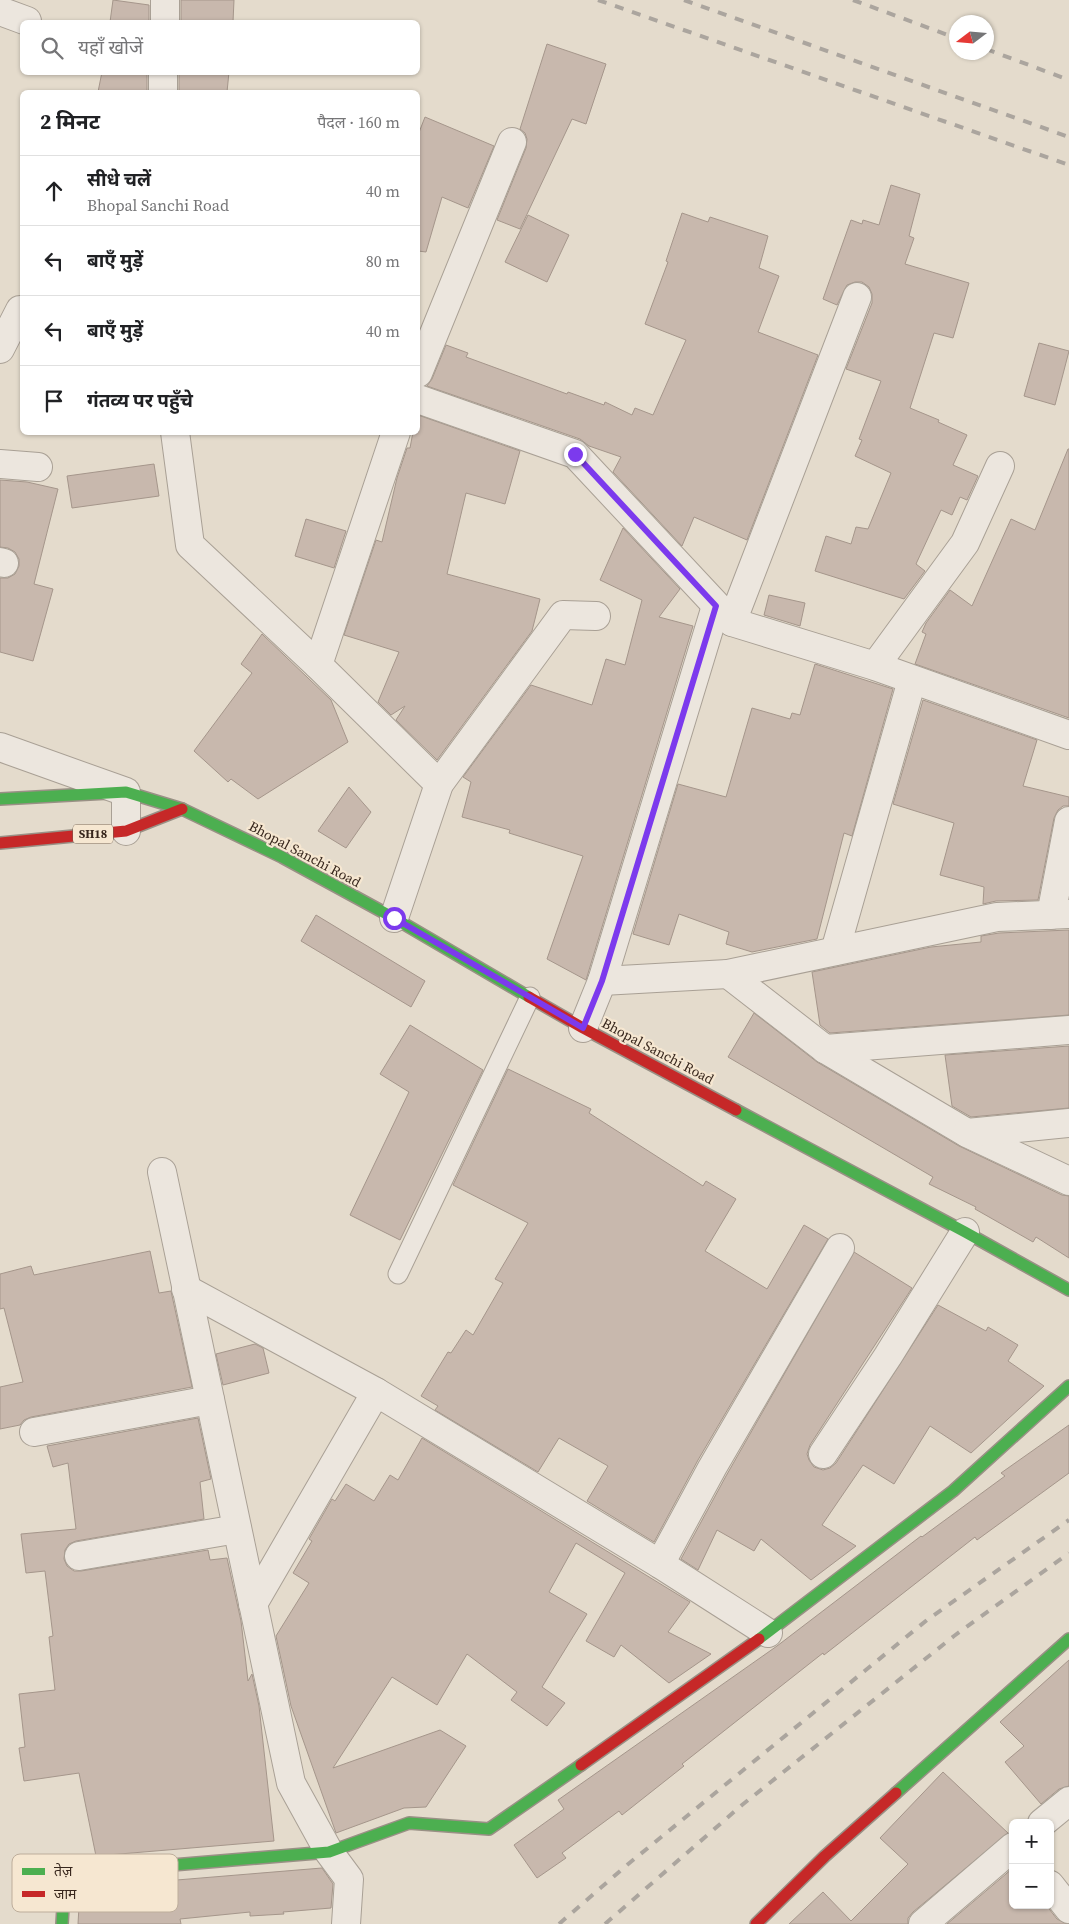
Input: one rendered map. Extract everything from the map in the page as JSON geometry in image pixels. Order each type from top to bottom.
[{"type":"street","points":[[165,0],[165,20]]},
{"type":"street","points":[[0,11],[24,20]]},
{"type":"street","points":[[163,90],[164,75]]},
{"type":"street","points":[[420,368],[512,142]]},
{"type":"street","points":[[583,1028],[602,981],[724,614],[857,297]]},
{"type":"street","points":[[0,349],[20,310]]},
{"type":"street","points":[[420,400],[575,454],[724,614],[1069,734]]},
{"type":"street","points":[[175,435],[190,545],[318,664],[439,784]]},
{"type":"street","points":[[318,664],[395,435]]},
{"type":"street","points":[[0,464],[38,467]]},
{"type":"street","points":[[875,666],[965,543],[1000,466]]},
{"type":"street","points":[[394,918],[439,784],[564,615],[596,616]]},
{"type":"street","points":[[835,951],[912,680]]},
{"type":"street","points":[[0,746],[126,792]]},
{"type":"street","points":[[0,799],[126,792]]},
{"type":"street","points":[[126,792],[126,832]]},
{"type":"street","name":"Bhopal Sanchi Road","points":[[126,792],[182,809],[282,857],[394,918],[583,1028],[965,1232],[1069,1290]]},
{"type":"street","name":"SH18","points":[[0,843],[126,832],[182,809]]},
{"type":"street","points":[[602,981],[728,974],[997,917],[1060,914],[1069,821]]},
{"type":"street","points":[[728,974],[825,1049],[967,1132],[1069,1182]]},
{"type":"street","points":[[825,1049],[1069,1030]]},
{"type":"street","points":[[967,1132],[1069,1122]]},
{"type":"street","points":[[162,1172],[292,1783],[329,1852],[349,1879],[346,1924]]},
{"type":"street","points":[[823,1454],[888,1356],[965,1232]]},
{"type":"street","points":[[660,1564],[712,1468],[840,1248]]},
{"type":"street","points":[[186,1289],[376,1392],[660,1564],[768,1633]]},
{"type":"street","points":[[178,1865],[329,1852],[409,1823],[488,1829],[768,1633],[953,1491],[1069,1386]]},
{"type":"street","points":[[253,1604],[376,1392]]},
{"type":"street","points":[[34,1432],[210,1400]]},
{"type":"street","points":[[79,1556],[237,1529]]},
{"type":"street","points":[[756,1924],[825,1856],[1069,1639]]},
{"type":"street","points":[[1047,1819],[1069,1801]]},
{"type":"street","points":[[923,1924],[1009,1850]]},
{"type":"street","points":[[1054,1890],[1069,1909]]},
{"type":"lane","points":[[398,1274],[530,997]]},
{"type":"building","points":[[113,0],[149,5],[149,20],[110,20]]},
{"type":"building","points":[[181,0],[234,0],[233,20],[181,20]]},
{"type":"building","points":[[547,44],[606,64],[586,124],[572,119],[520,229],[497,220],[526,148],[527,139],[525,133],[520,129]]},
{"type":"building","points":[[101,75],[147,75],[147,90],[98,90]]},
{"type":"building","points":[[179,75],[229,75],[227,90],[179,90]]},
{"type":"building","points":[[425,117],[494,146],[468,208],[442,197],[426,252],[420,251],[420,130]]},
{"type":"building","points":[[891,185],[920,194],[909,236],[914,238],[905,264],[969,283],[953,338],[934,333],[910,408],[939,420],[938,422],[967,435],[953,465],[978,476],[967,500],[960,497],[952,515],[941,510],[916,564],[925,571],[904,599],[815,571],[826,536],[851,544],[856,527],[868,529],[891,473],[855,456],[862,440],[859,439],[881,381],[846,369],[872,303],[872,294],[869,287],[862,282],[855,282],[847,285],[837,305],[823,299],[851,220],[862,224],[863,220],[879,225]]},
{"type":"building","points":[[682,213],[708,222],[710,217],[768,236],[759,268],[779,276],[758,332],[818,355],[747,540],[694,517],[682,546],[613,472],[621,457],[589,446],[580,439],[427,386],[432,379],[446,345],[468,353],[466,357],[567,394],[568,392],[604,405],[605,402],[632,415],[635,408],[653,415],[686,340],[645,324],[668,262],[666,261]]},
{"type":"building","points":[[528,215],[569,235],[547,282],[505,262]]},
{"type":"building","points":[[1039,343],[1069,351],[1055,405],[1024,396]]},
{"type":"building","points":[[420,416],[520,451],[505,504],[466,493],[447,574],[540,599],[532,631],[437,760],[396,720],[405,706],[391,715],[378,702],[399,652],[344,635],[376,540],[382,542],[397,478],[407,448],[410,448],[412,435],[420,435]]},
{"type":"building","points":[[1068,449],[1069,718],[915,664],[926,634],[922,632],[926,623],[950,590],[972,606],[1011,519],[1035,530]]},
{"type":"building","points":[[154,464],[159,496],[72,508],[67,476]]},
{"type":"building","points":[[0,480],[27,482],[58,489],[34,584],[53,589],[33,661],[0,652],[0,578],[8,578],[15,574],[19,566],[19,559],[15,552],[8,548],[0,547]]},
{"type":"building","points":[[306,519],[346,531],[334,568],[295,556]]},
{"type":"building","points":[[623,528],[680,589],[659,617],[693,626],[586,980],[547,959],[583,856],[509,833],[510,830],[462,817],[471,782],[463,777],[531,685],[592,705],[606,659],[625,665],[642,600],[600,580]]},
{"type":"building","points":[[769,595],[805,603],[800,626],[764,615]]},
{"type":"building","points":[[262,634],[331,700],[348,742],[258,799],[231,779],[228,782],[194,751],[252,673],[241,664]]},
{"type":"building","points":[[815,664],[893,689],[852,836],[844,833],[817,939],[752,952],[726,944],[729,932],[679,914],[669,945],[633,934],[678,784],[726,797],[752,708],[790,719],[792,713],[800,715]]},
{"type":"building","points":[[923,700],[1037,740],[1023,786],[1069,797],[1069,806],[1063,806],[1058,810],[1054,818],[1038,900],[996,901],[983,904],[984,887],[940,875],[954,823],[893,804]]},
{"type":"building","points":[[349,787],[371,812],[346,848],[318,831]]},
{"type":"building","points":[[316,915],[425,981],[411,1007],[301,941]]},
{"type":"building","points":[[1069,930],[1069,1015],[830,1033],[820,1025],[812,972],[931,947],[981,942],[981,936],[999,933]]},
{"type":"building","points":[[754,1013],[817,1062],[959,1146],[1062,1195],[1069,1196],[1069,1258],[1036,1237],[1033,1242],[975,1209],[976,1207],[929,1184],[933,1177],[728,1057]]},
{"type":"building","points":[[410,1025],[483,1070],[400,1240],[350,1215],[409,1092],[380,1074]]},
{"type":"building","points":[[1069,1046],[1069,1108],[971,1117],[952,1106],[945,1055]]},
{"type":"building","points":[[508,1069],[591,1109],[589,1113],[703,1186],[706,1181],[736,1199],[705,1251],[767,1289],[804,1225],[828,1239],[698,1460],[654,1542],[587,1501],[608,1466],[559,1438],[538,1472],[435,1410],[438,1406],[421,1396],[448,1352],[451,1353],[466,1330],[473,1335],[503,1283],[495,1279],[528,1223],[453,1185]]},
{"type":"building","points":[[150,1251],[159,1293],[171,1291],[192,1387],[31,1417],[24,1420],[20,1425],[0,1429],[0,1387],[23,1382],[4,1308],[0,1309],[0,1274],[31,1266],[34,1275]]},
{"type":"building","points":[[854,1252],[912,1288],[810,1445],[807,1454],[814,1467],[823,1470],[830,1468],[836,1463],[938,1305],[986,1331],[988,1327],[1018,1345],[1008,1361],[1044,1386],[971,1453],[930,1426],[894,1484],[863,1465],[822,1525],[856,1546],[811,1580],[761,1539],[754,1551],[717,1530],[698,1570],[681,1559],[726,1476]]},
{"type":"building","points":[[255,1344],[263,1348],[269,1373],[223,1385],[216,1354]]},
{"type":"building","points":[[198,1418],[211,1479],[200,1482],[204,1519],[76,1541],[69,1544],[65,1550],[64,1559],[67,1566],[74,1571],[81,1571],[208,1550],[210,1560],[227,1558],[241,1621],[248,1681],[252,1674],[259,1706],[274,1841],[120,1854],[96,1854],[79,1773],[24,1781],[19,1748],[25,1747],[19,1694],[55,1690],[49,1637],[53,1636],[45,1571],[26,1573],[21,1534],[76,1529],[68,1463],[53,1467],[47,1446]]},
{"type":"building","points":[[1069,1425],[1069,1473],[977,1540],[975,1537],[682,1764],[684,1766],[622,1815],[619,1811],[562,1853],[566,1858],[537,1878],[514,1845],[564,1809],[558,1800],[777,1646],[921,1536],[1005,1476],[1001,1473]]},
{"type":"building","points":[[422,1438],[690,1602],[668,1632],[711,1654],[669,1683],[621,1645],[614,1657],[586,1641],[625,1573],[576,1543],[549,1592],[587,1614],[542,1687],[565,1703],[547,1726],[511,1700],[517,1692],[467,1654],[437,1705],[392,1677],[333,1768],[440,1730],[466,1746],[426,1807],[404,1808],[336,1833],[291,1706],[276,1636],[309,1583],[293,1573],[312,1541],[309,1539],[332,1499],[335,1501],[346,1484],[374,1501],[390,1475],[398,1480]]},
{"type":"building","points":[[1069,1660],[1069,1786],[1059,1789],[1041,1804],[1005,1762],[1024,1746],[1000,1722]]},
{"type":"building","points":[[943,1772],[1008,1833],[913,1912],[908,1918],[908,1924],[789,1924],[823,1892],[851,1921],[908,1864],[880,1838]]},
{"type":"building","points":[[322,1868],[333,1884],[331,1908],[283,1912],[284,1914],[250,1916],[250,1912],[180,1919],[181,1924],[78,1924],[79,1912],[178,1912],[178,1880]]},
{"type":"building","points":[[1009,1871],[1009,1909],[1049,1909],[1057,1919],[1067,1924],[947,1924]]},
{"type":"railway","points":[[598,0],[1069,165]]},
{"type":"railway","points":[[684,0],[1069,137]]},
{"type":"railway","points":[[853,0],[949,35]]},
{"type":"railway","points":[[994,52],[1069,80]]},
{"type":"railway","points":[[559,1924],[627,1865],[927,1620],[1069,1520]]},
{"type":"railway","points":[[605,1924],[742,1805],[954,1636],[1069,1553]]},
{"type":"traffic: fast","points":[[0,799],[126,792],[182,809],[282,857],[394,918],[529,997]]},
{"type":"traffic: fast","points":[[736,1110],[965,1232],[1069,1290]]},
{"type":"traffic: fast","points":[[759,1639],[953,1491],[1069,1386]]},
{"type":"traffic: fast","points":[[896,1793],[1069,1639]]},
{"type":"traffic: fast","points":[[178,1865],[329,1852],[409,1823],[489,1829],[581,1765]]},
{"type":"traffic: fast","points":[[62,1924],[63,1912]]},
{"type":"traffic: jam","points":[[0,843],[126,831],[182,809]]},
{"type":"traffic: jam","points":[[529,997],[736,1110]]},
{"type":"traffic: jam","points":[[581,1765],[759,1639]]},
{"type":"traffic: jam","points":[[756,1924],[825,1856],[896,1793]]},
{"type":"route","points":[[394,918],[583,1028],[602,981],[716,606],[575,454]]}]
